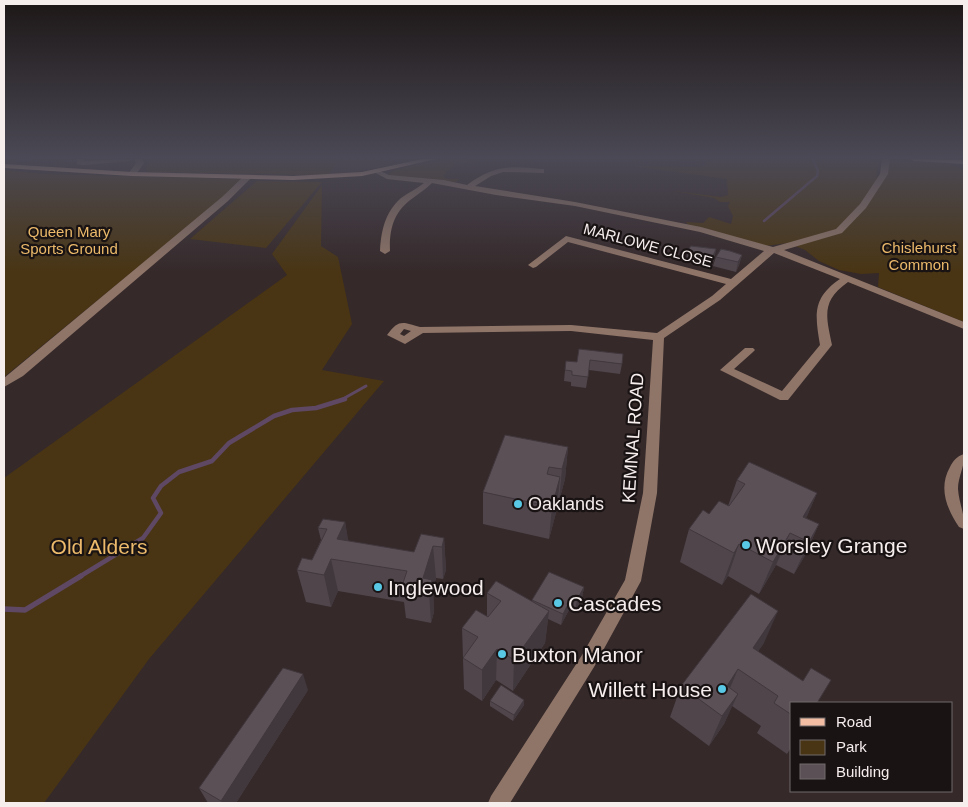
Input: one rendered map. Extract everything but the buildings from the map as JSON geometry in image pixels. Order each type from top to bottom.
[{"type":"street","points":[[4,383],[19,373],[226,197]]},
{"type":"street","points":[[385,251],[384,235],[388,220],[402,202],[409,197]]},
{"type":"street","points":[[493,197],[513,201],[524,197],[575,204],[659,220],[775,250],[964,326]]},
{"type":"street","points":[[420,330],[571,328],[659,337],[716,298],[768,252],[839,230],[863,206],[869,197]]},
{"type":"street","name":"MARLOWE CLOSE","points":[[533,265],[566,239],[733,283]]},
{"type":"street","points":[[749,350],[726,370],[784,397],[826,345],[820,313],[821,305],[832,287],[848,278]]},
{"type":"street","name":"KEMNAL ROAD","points":[[498,803],[588,661],[633,581],[650,493],[659,337]]},
{"type":"street","points":[[964,459],[960,462],[952,480],[951,496],[956,513],[964,523]]},
{"type":"green space","name":"Queen Mary Sports Ground","points":[[4,197],[224,197],[4,377]]},
{"type":"green space","points":[[239,197],[310,197],[266,248],[190,239]]},
{"type":"green space","name":"Old Alders","points":[[314,197],[322,197],[321,246],[338,257],[352,324],[322,370],[384,381],[149,659],[44,803],[4,803],[4,478],[287,275],[272,254]]},
{"type":"green space","name":"Chislehurst Common","points":[[706,197],[964,197],[964,322],[878,287],[879,273],[861,274],[839,270],[819,261],[805,250],[788,243],[765,246],[688,225],[686,222],[703,223],[709,217],[731,224],[733,216],[728,206],[730,202],[720,202],[714,198]]},
{"type":"waterway","points":[[764,221],[793,197]]},
{"type":"waterway","points":[[341,400],[366,386]]},
{"type":"waterway","points":[[79,577],[143,538],[161,513],[153,498],[161,486],[179,472],[212,461],[229,443],[274,416],[292,410],[316,408],[345,399]]},
{"type":"waterway","points":[[4,609],[25,610],[81,576]]},
{"type":"place","name":"Oaklands","points":[[518,504]]},
{"type":"place","name":"Worsley Grange","points":[[746,545]]},
{"type":"place","name":"Inglewood","points":[[378,587]]},
{"type":"place","name":"Cascades","points":[[558,603]]},
{"type":"place","name":"Buxton Manor","points":[[502,654]]},
{"type":"place","name":"Willett House","points":[[722,689]]}]
